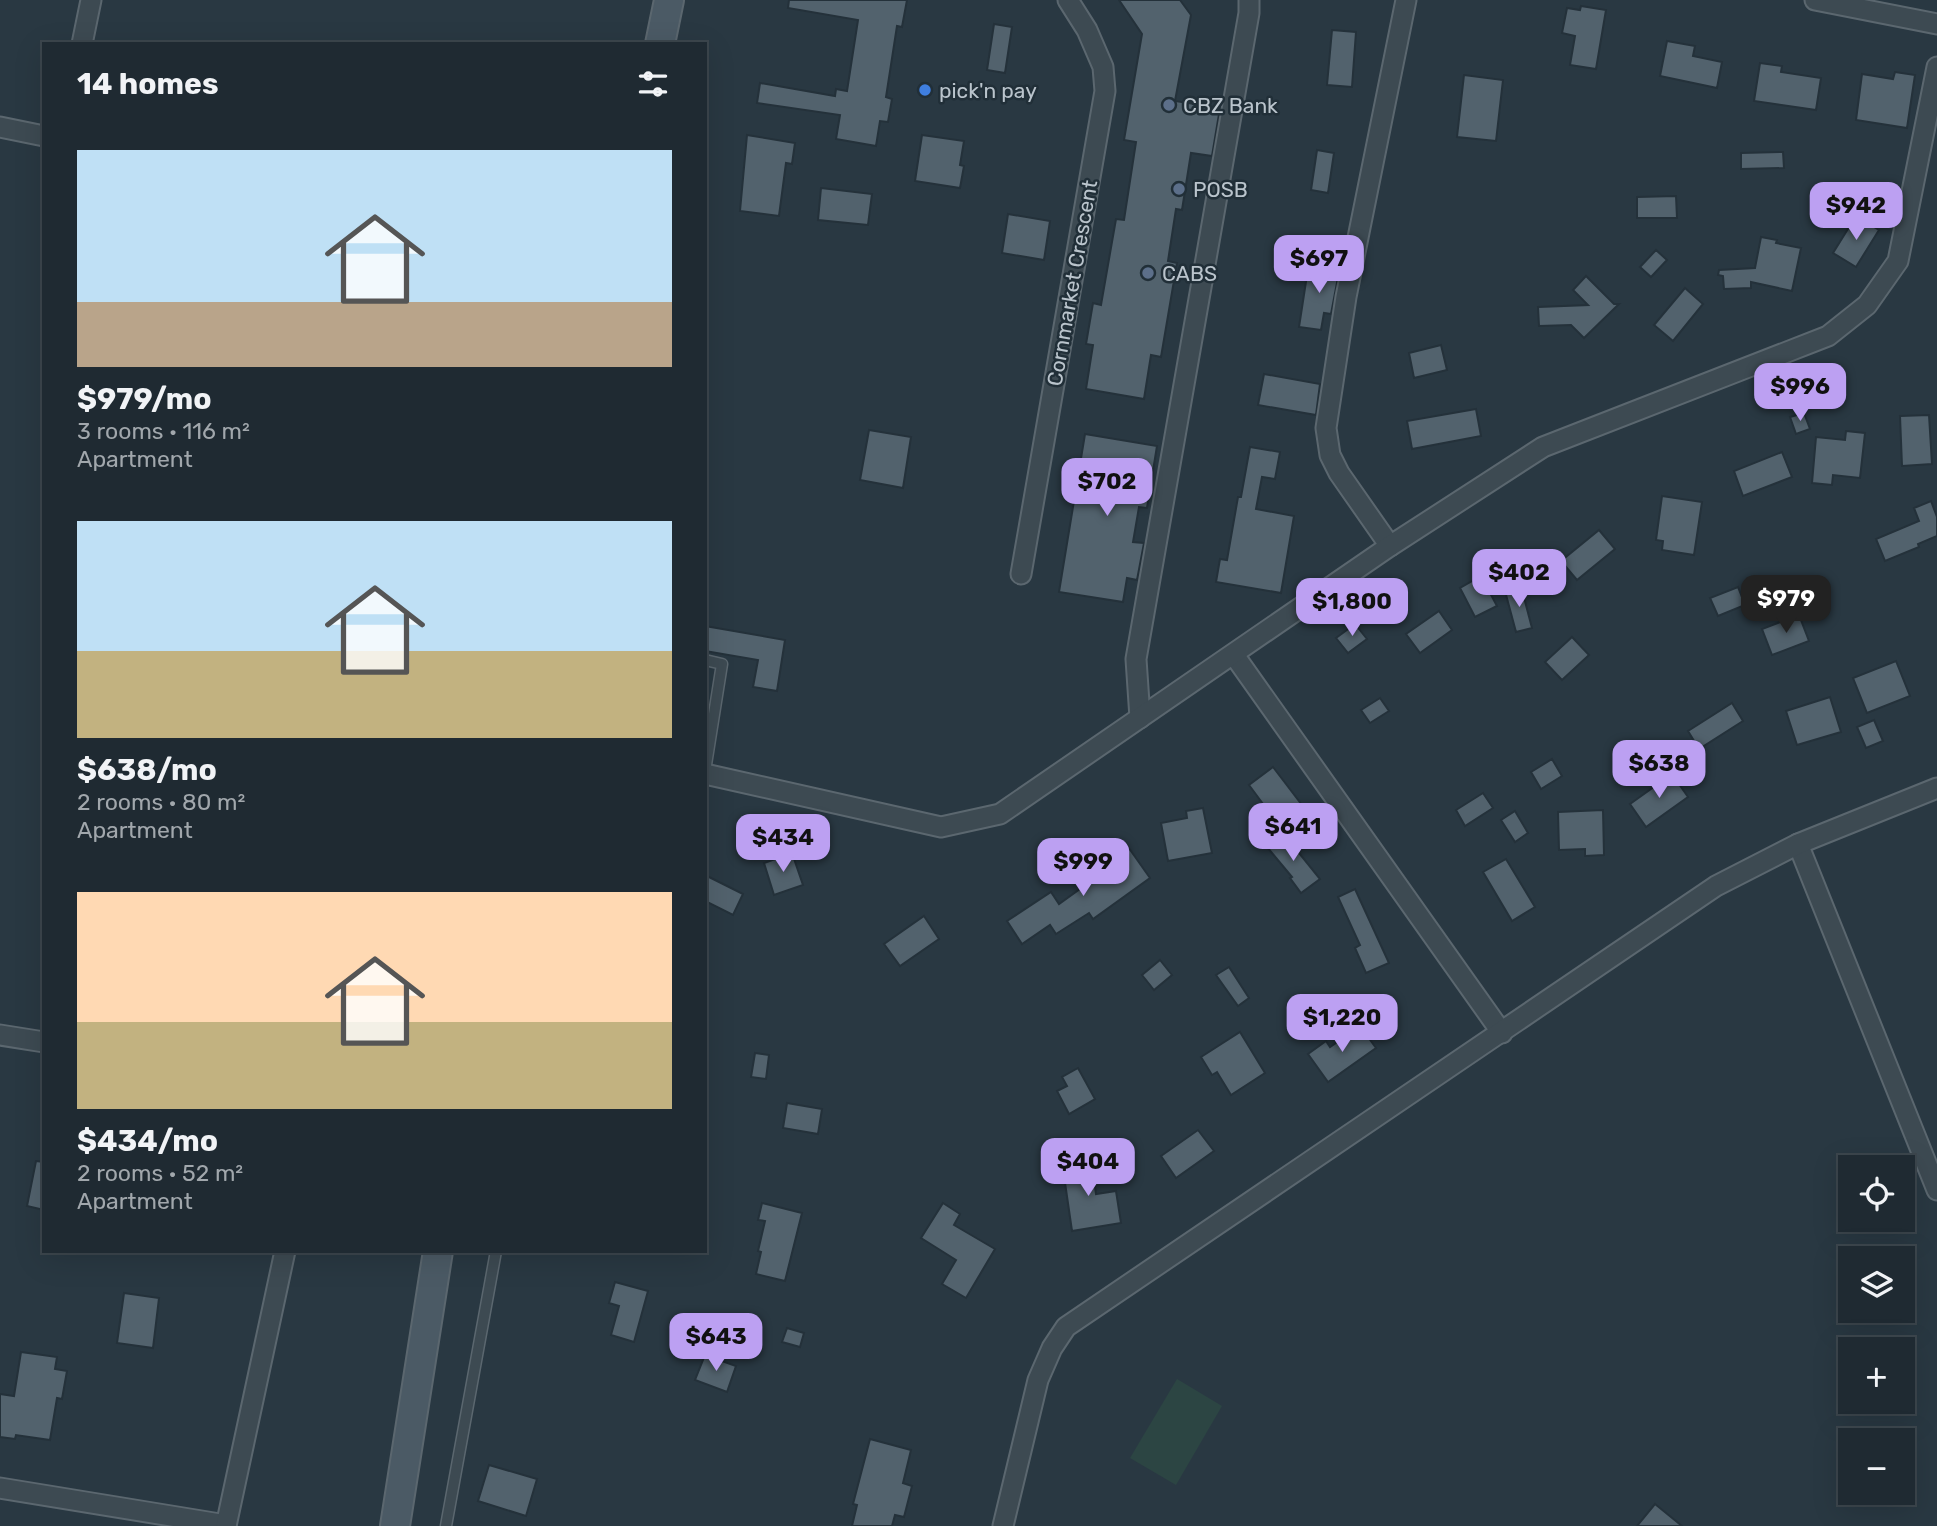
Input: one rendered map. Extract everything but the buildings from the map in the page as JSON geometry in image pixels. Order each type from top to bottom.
[{"type":"street","points":[[82,42],[91,0]]},
{"type":"street","points":[[660,42],[669,0]]},
{"type":"street","name":"Cornmarket Crescent","points":[[1021,574],[1105,91],[1103,67],[1087,30],[1068,0]]},
{"type":"street","points":[[1140,718],[1136,659],[1249,13],[1249,0]]},
{"type":"street","points":[[1390,546],[1329,455],[1326,428],[1346,297],[1406,0]]},
{"type":"street","points":[[1815,0],[1937,24]]},
{"type":"street","points":[[707,772],[941,827],[1000,814],[1390,546],[1543,447],[1828,336],[1867,305],[1898,261],[1937,67]]},
{"type":"street","points":[[0,127],[42,136]]},
{"type":"street","points":[[1234,654],[1502,1033]]},
{"type":"street","points":[[1003,1526],[1038,1380],[1052,1348],[1066,1327],[1716,886],[1798,844],[1937,788]]},
{"type":"street","points":[[1798,844],[1937,1190]]},
{"type":"street","points":[[0,1035],[42,1042]]},
{"type":"street","points":[[0,1488],[226,1526],[285,1253]]},
{"type":"street","points":[[395,1526],[438,1253]]},
{"type":"lane","points":[[707,660],[722,663],[707,759]]},
{"type":"lane","points":[[446,1526],[496,1253]]},
{"type":"green space","points":[[1177,1379],[1222,1406],[1176,1485],[1130,1458]]},
{"type":"place","name":"pick'n pay","points":[[925,90]]},
{"type":"place","name":"CBZ Bank","points":[[1169,105]]},
{"type":"place","name":"POSB","points":[[1179,189]]},
{"type":"place","name":"CABS","points":[[1148,273]]}]
